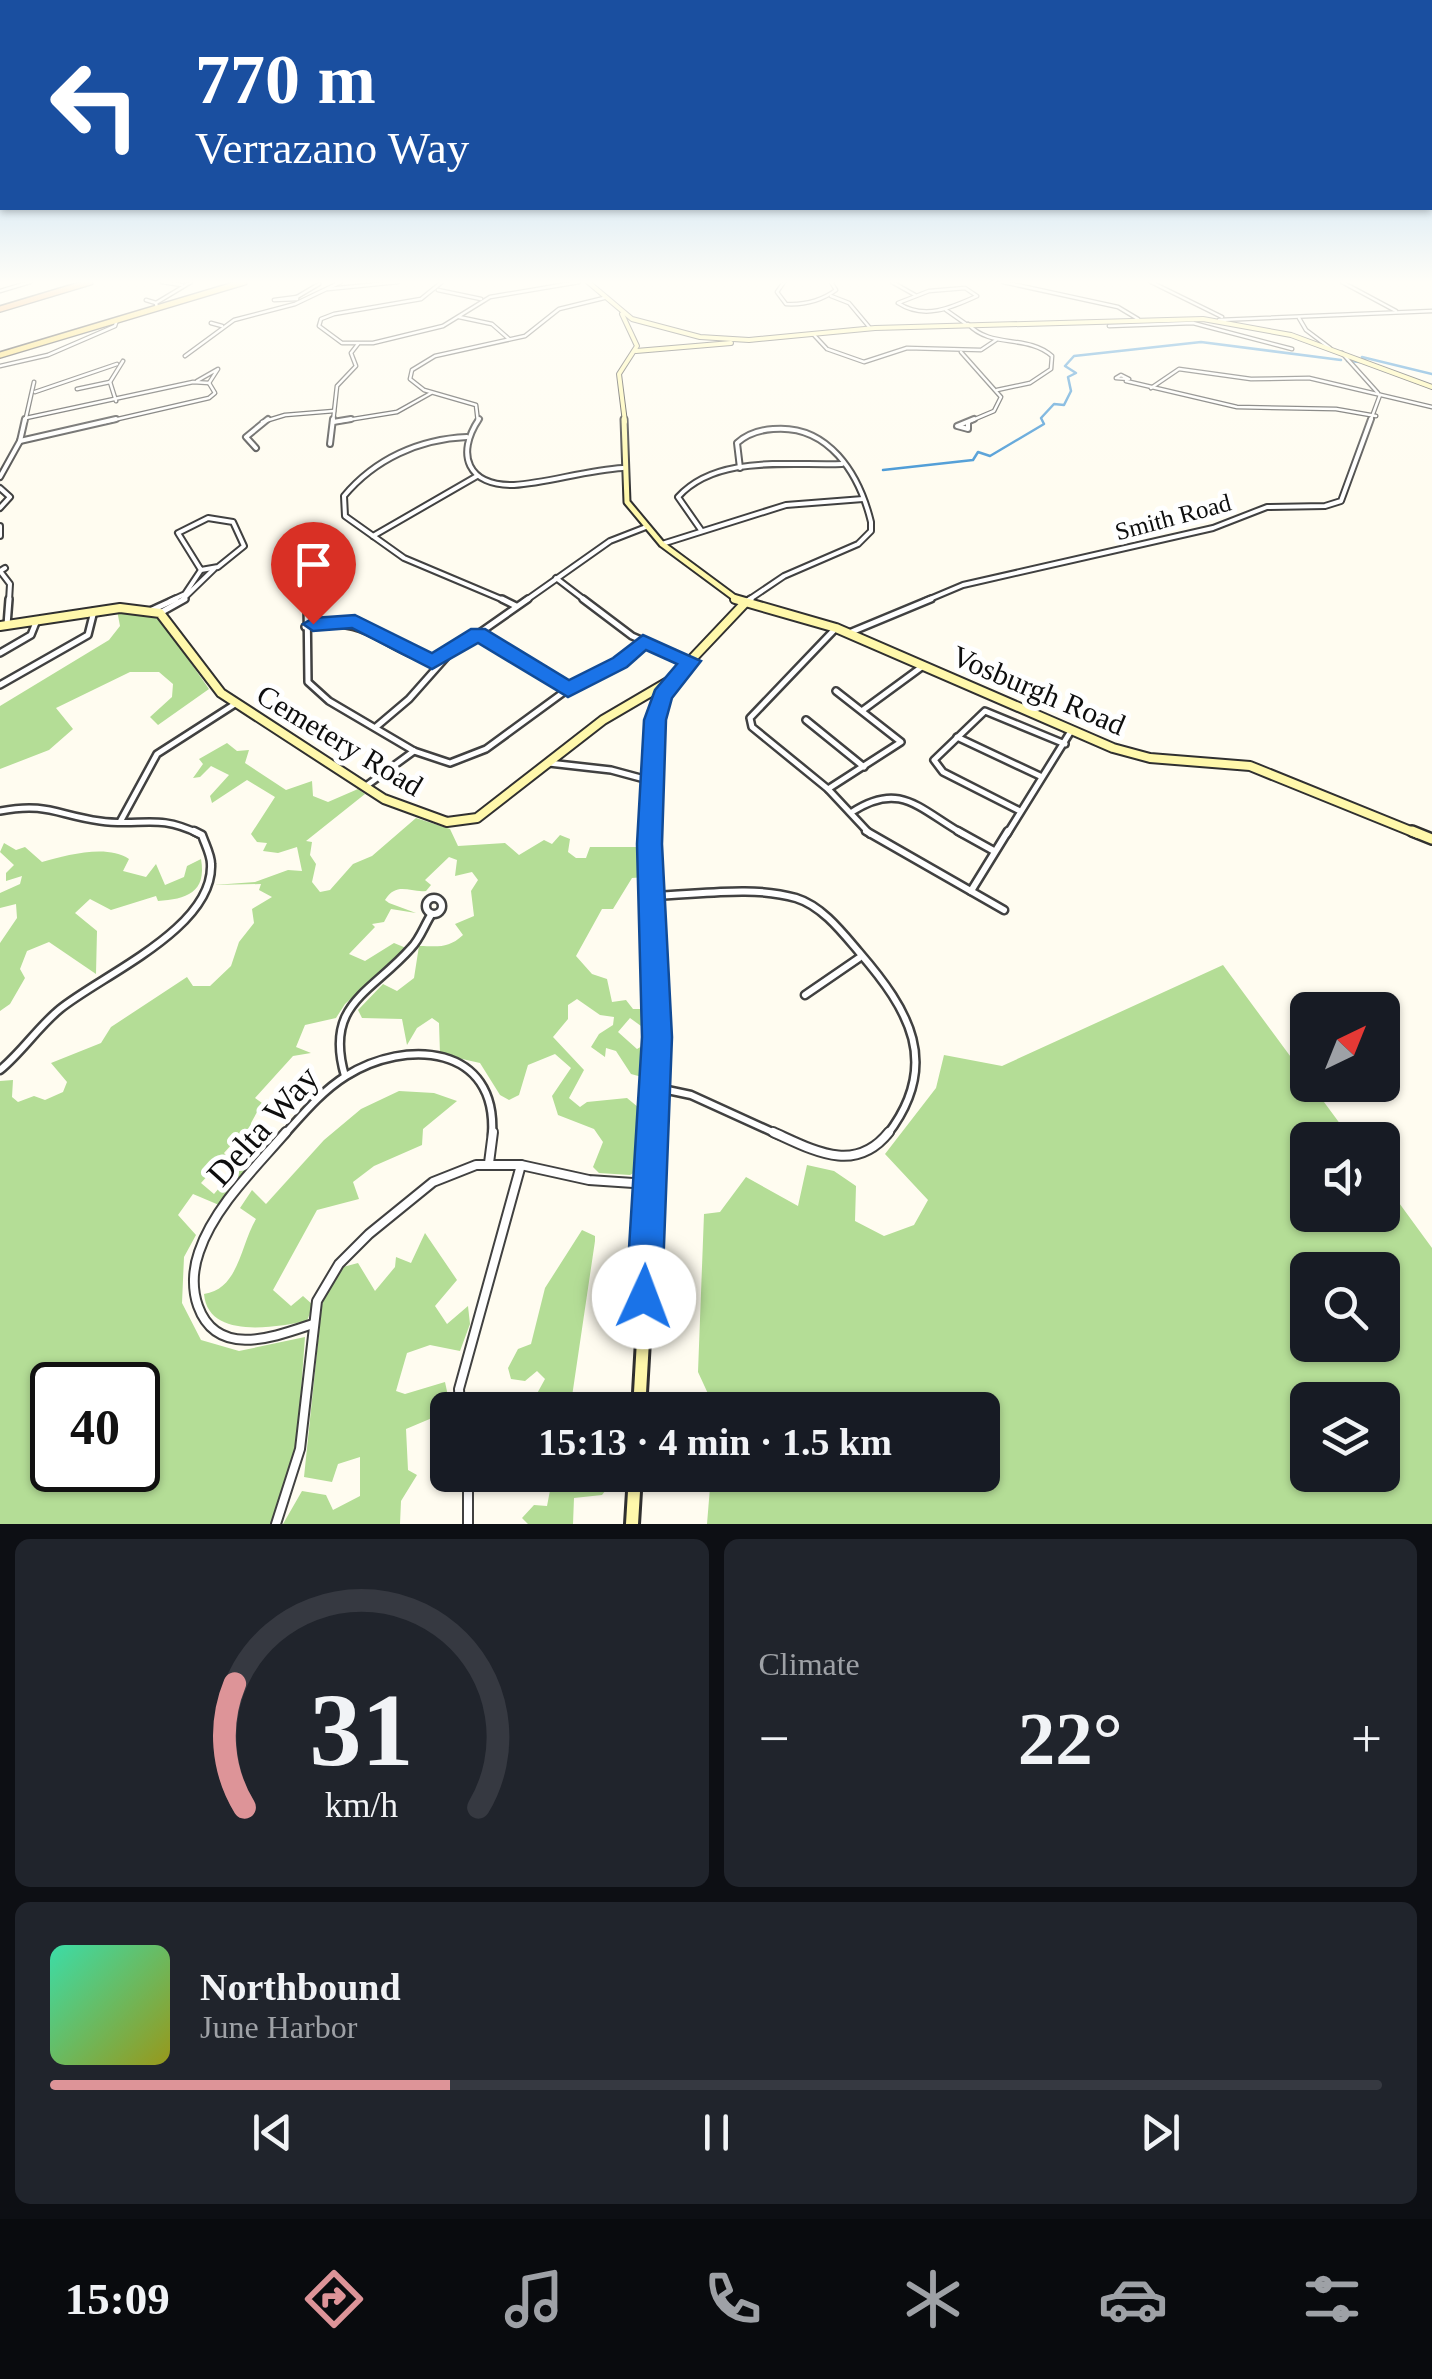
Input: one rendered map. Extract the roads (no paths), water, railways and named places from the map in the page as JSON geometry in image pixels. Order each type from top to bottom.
[{"type":"street","points":[[0,366],[52,353]]},
{"type":"street","points":[[185,356],[189,353]]},
{"type":"street","points":[[330,444],[338,382],[356,366],[352,353]]},
{"type":"street","points":[[458,353],[418,364],[410,379],[432,393],[462,396],[476,405],[480,418],[467,437],[466,459],[477,476],[513,485],[582,470],[624,468]]},
{"type":"street","points":[[634,353],[619,374],[626,432],[627,502],[662,544],[744,604],[782,577],[867,538],[872,526],[863,499],[821,436],[795,429],[743,435],[736,443],[740,468]]},
{"type":"street","points":[[838,353],[863,362],[891,353]]},
{"type":"street","points":[[961,353],[997,390],[999,406],[968,424]]},
{"type":"street","points":[[997,390],[1030,383],[1049,370],[1053,360],[1047,353]]},
{"type":"street","points":[[1341,353],[1340,356],[1380,395]]},
{"type":"street","points":[[1345,353],[1432,386]]},
{"type":"street","points":[[35,392],[123,361]]},
{"type":"street","points":[[116,400],[110,382],[117,364]]},
{"type":"street","points":[[196,382],[218,369],[209,383]]},
{"type":"street","points":[[1151,388],[1168,373],[1185,369],[1251,380],[1304,377],[1432,407]]},
{"type":"street","points":[[99,371],[112,373]]},
{"type":"street","points":[[1126,380],[1237,408],[1340,409],[1376,416]]},
{"type":"street","points":[[0,477],[20,441],[35,392],[34,382]]},
{"type":"street","points":[[77,390],[110,382]]},
{"type":"street","points":[[26,418],[196,382],[209,383]]},
{"type":"street","points":[[20,441],[208,398],[215,392],[209,383]]},
{"type":"street","points":[[334,422],[397,412],[432,393]]},
{"type":"street","name":"Smith Road","points":[[849,633],[963,585],[1213,528],[1267,508],[1330,506],[1344,498],[1376,416],[1380,395]]},
{"type":"street","points":[[256,448],[246,437],[256,425],[334,411]]},
{"type":"street","points":[[467,437],[421,444],[353,485],[344,496],[346,516],[426,570],[479,586],[516,606]]},
{"type":"street","points":[[701,530],[678,495],[700,476],[740,468],[842,464]]},
{"type":"street","points":[[372,536],[477,476]]},
{"type":"street","points":[[0,488],[10,497],[0,508]]},
{"type":"street","points":[[662,544],[786,504],[863,499]]},
{"type":"street","points":[[2,570],[9,579],[9,607],[3,625],[94,611],[156,611],[186,598],[244,546],[233,522],[208,518],[178,532],[201,570]]},
{"type":"street","points":[[0,526],[0,536]]},
{"type":"street","points":[[376,727],[409,699],[438,662],[616,538],[646,528]]},
{"type":"street","points":[[156,611],[182,596],[201,570],[214,569]]},
{"type":"street","points":[[307,573],[308,682],[328,700],[434,762],[465,760],[568,689],[620,662],[643,642]]},
{"type":"street","points":[[556,578],[643,642],[690,661]]},
{"type":"street","name":"Vosburgh Road","points":[[744,604],[849,633],[1071,732],[1150,758],[1250,766],[1432,839]]},
{"type":"street","name":"Cemetery Road","points":[[156,611],[211,682],[235,704],[410,812],[460,822],[492,808],[627,704],[673,678],[744,604]]},
{"type":"street","points":[[0,608],[9,607]]},
{"type":"street","points":[[0,685],[88,635],[96,620],[94,611]]},
{"type":"street","points":[[0,653],[31,634],[37,620]]},
{"type":"street","points":[[305,626],[355,621],[418,657],[438,662]]},
{"type":"street","points":[[836,628],[750,718],[762,739],[828,789],[874,836],[1004,910]]},
{"type":"street","points":[[478,634],[568,689]]},
{"type":"street","points":[[862,710],[923,666]]},
{"type":"street","points":[[640,1392],[654,1087],[651,781],[658,705],[673,678]]},
{"type":"street","points":[[828,789],[901,742],[836,691]]},
{"type":"street","points":[[120,822],[156,754],[235,704]]},
{"type":"street","points":[[1018,810],[936,767],[934,760],[990,711],[1064,744]]},
{"type":"street","points":[[806,720],[864,767]]},
{"type":"street","points":[[971,891],[1018,810],[1071,732]]},
{"type":"street","points":[[957,736],[1041,776]]},
{"type":"street","points":[[364,787],[414,751]]},
{"type":"street","points":[[548,763],[611,770],[651,781]]},
{"type":"street","points":[[852,812],[881,794],[894,796],[994,851]]},
{"type":"street","points":[[0,811],[35,804],[81,818],[120,822],[166,820],[202,834],[211,853],[203,898],[174,932],[59,1009],[0,1070]]},
{"type":"street","points":[[651,896],[796,898],[826,917],[908,1016],[917,1054],[901,1110],[872,1149],[850,1158],[828,1157],[690,1095],[654,1087]]},
{"type":"street","points":[[345,1076],[334,1041],[337,1025],[356,1000],[415,945],[432,915]]},
{"type":"street","points":[[805,995],[859,958]]},
{"type":"street","name":"Delta Way","points":[[313,1324],[268,1338],[226,1338],[209,1327],[197,1309],[196,1268],[199,1251],[218,1218],[308,1110],[345,1076],[389,1060],[419,1058],[465,1064],[478,1073],[494,1100],[489,1162]]},
{"type":"street","points":[[276,1524],[300,1449],[313,1324],[327,1281],[369,1234],[432,1182],[489,1162],[589,1180],[649,1184]]},
{"type":"street","points":[[458,1392],[492,1285],[521,1165]]},
{"type":"street","points":[[468,1492],[468,1524]]},
{"type":"street","points":[[632,1524],[634,1492]]},
{"type":"waterway","points":[[883,470],[973,460],[978,452],[990,456],[1044,424],[1041,418],[1054,404],[1064,405],[1071,391],[1068,377],[1076,373],[1065,366],[1074,356],[1100,353]]},
{"type":"waterway","points":[[1287,353],[1341,360]]},
{"type":"waterway","points":[[1365,360],[1362,357],[1432,374]]},
{"type":"waterway","points":[[1347,361],[1360,362]]}]
